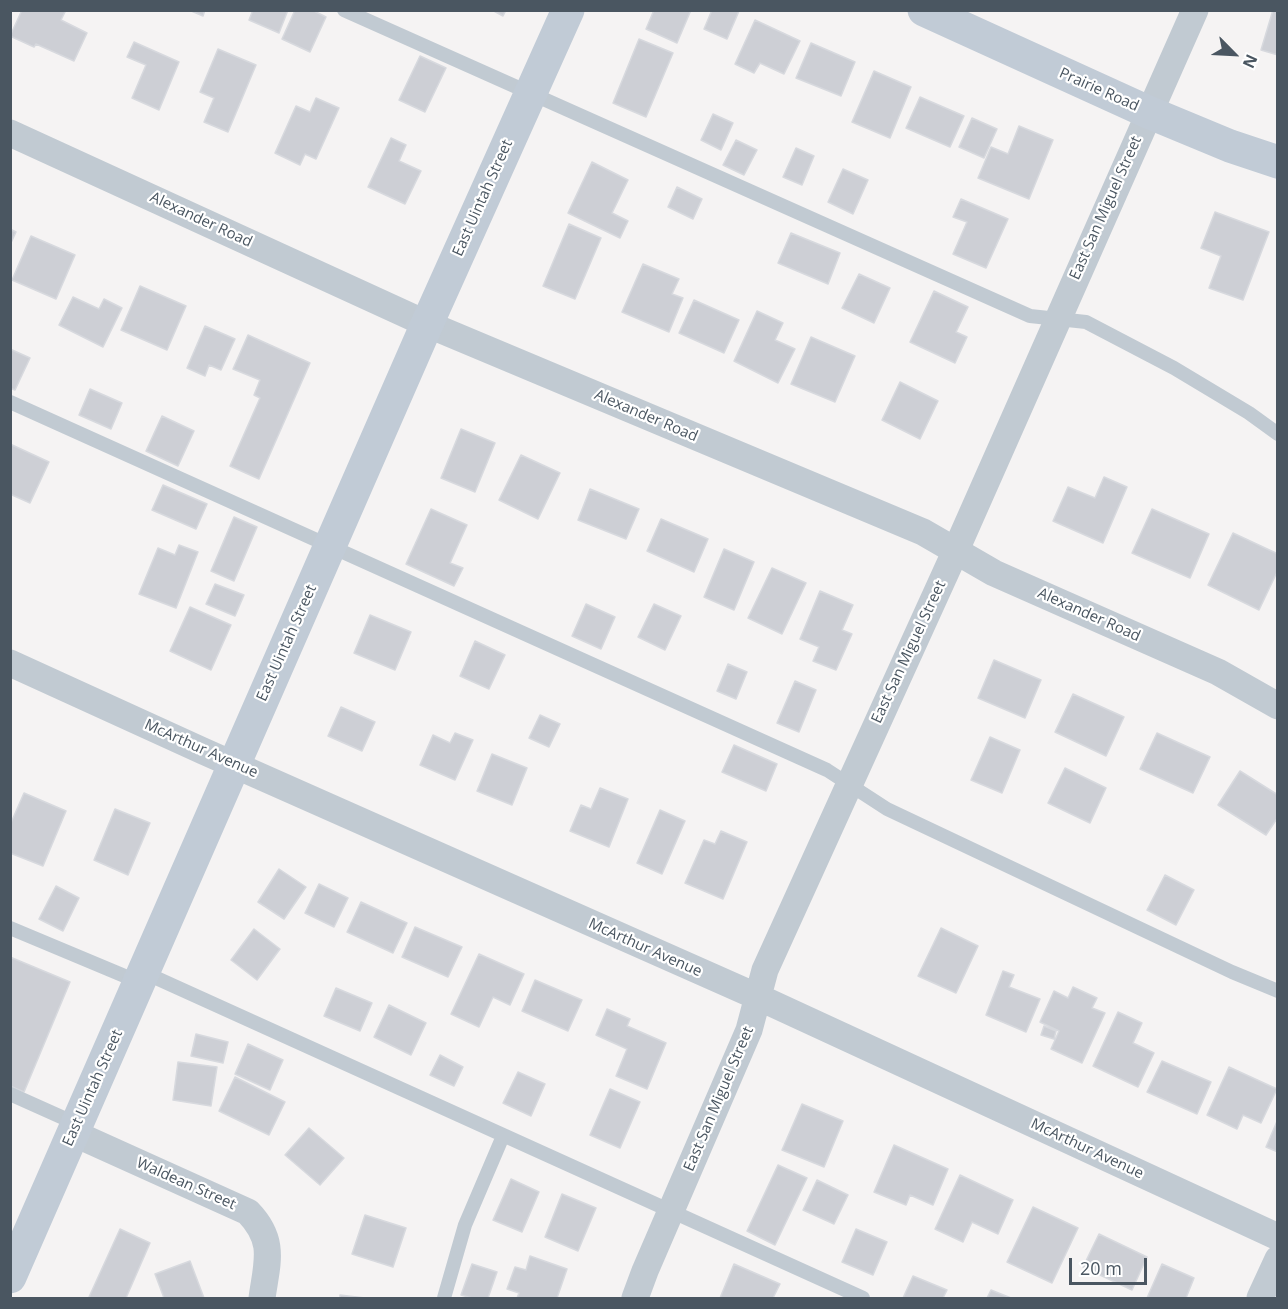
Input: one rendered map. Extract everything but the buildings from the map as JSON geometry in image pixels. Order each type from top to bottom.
[{"type":"main road","name":"East Uintah Street","points":[[13,1264],[75,1129],[427,324],[568,10]]},
{"type":"main road","name":"Prairie Road","points":[[924,10],[1148,112],[1230,146],[1278,162]]},
{"type":"street","name":"East San Miguel Street","points":[[635,1299],[749,1030],[765,970],[956,550],[1195,10]]},
{"type":"street","name":"Alexander Road","points":[[10,133],[427,324],[923,532],[994,573],[1218,672],[1278,706]]},
{"type":"street","name":"McArthur Avenue","points":[[10,663],[758,997],[1278,1237]]},
{"type":"street","name":"Waldean Street","points":[[75,1129],[248,1212],[260,1225],[266,1237],[268,1257],[261,1299]]},
{"type":"street","points":[[1260,1299],[1278,1259]]},
{"type":"lane","points":[[344,10],[1030,316],[1086,322],[1164,363],[1249,413],[1278,434]]},
{"type":"lane","points":[[10,402],[826,770],[887,809],[1232,972],[1278,991]]},
{"type":"lane","points":[[10,928],[141,977],[672,1211],[862,1299]]},
{"type":"lane","points":[[10,1095],[75,1129]]},
{"type":"lane","points":[[444,1299],[465,1225],[503,1136]]}]
